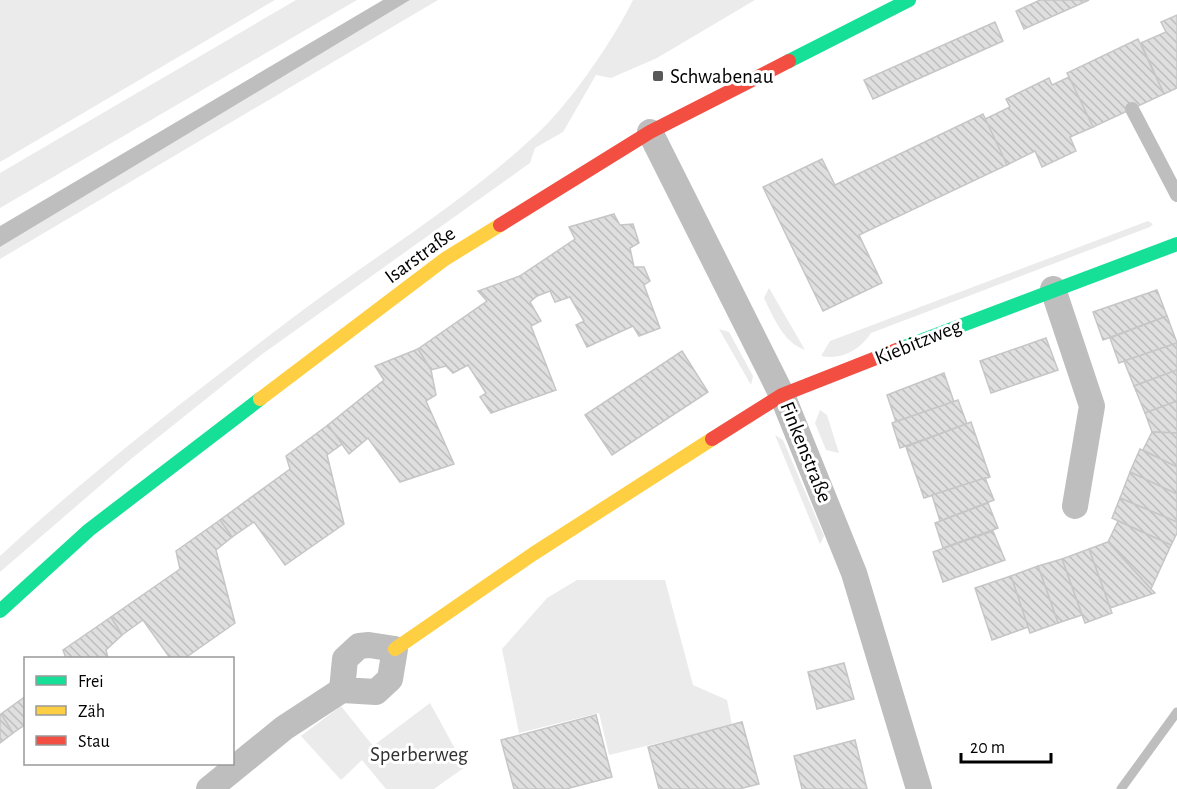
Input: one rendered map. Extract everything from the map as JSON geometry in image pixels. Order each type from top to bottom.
[{"type":"main road","name":"Isarstraße","points":[[0,611],[88,530],[446,259],[650,132],[909,0]]},
{"type":"main road","name":"Kiebitzweg","points":[[782,394],[1053,289],[1177,244]]},
{"type":"main road","points":[[395,649],[533,554],[782,394]]},
{"type":"street","name":"Finkenstraße","points":[[650,132],[782,394],[854,573],[919,789]]},
{"type":"street","points":[[1053,289],[1092,406],[1075,506]]},
{"type":"street","points":[[209,789],[284,728],[342,690],[367,694],[384,687],[390,679],[395,649],[369,645],[351,651],[343,668],[342,690]]},
{"type":"lane","points":[[1132,109],[1177,195]]},
{"type":"green space","points":[[0,0],[275,0],[0,162]]},
{"type":"green space","points":[[296,0],[357,0],[0,208],[0,173]]},
{"type":"green space","points":[[410,0],[438,0],[0,259],[0,247]]},
{"type":"green space","points":[[633,0],[755,0],[657,58],[611,78],[596,75],[563,132],[535,148],[530,163],[261,355],[131,459],[0,572],[0,556],[110,460],[303,310],[458,200],[517,152],[545,126],[581,83],[616,31]]},
{"type":"green space","points":[[1148,221],[1153,224],[1150,227],[871,333],[856,349],[843,355],[821,356],[830,341]]},
{"type":"green space","points":[[769,288],[805,350],[785,335],[776,321],[764,298]]},
{"type":"green space","points":[[719,329],[729,332],[753,376],[751,385]]},
{"type":"green space","points":[[820,410],[827,415],[839,453],[826,450],[815,423]]},
{"type":"green space","points":[[775,435],[783,440],[824,536],[820,544]]},
{"type":"green space","points":[[577,580],[665,580],[693,685],[727,700],[732,725],[609,755],[599,713],[519,733],[502,649],[547,598]]},
{"type":"green space","name":"Sperberweg","points":[[430,703],[465,767],[434,789],[386,789],[362,760],[341,780],[301,736],[341,706],[373,746]]},
{"type":"shaded area","points":[[383,0],[410,0],[0,247],[0,226]]},
{"type":"building","points":[[1040,0],[1089,0],[1024,29],[1016,11]]},
{"type":"building","points":[[1177,15],[1177,88],[1164,94],[1141,43],[1166,32],[1161,22]]},
{"type":"building","points":[[995,22],[1003,41],[873,99],[864,80]]},
{"type":"building","points":[[1138,39],[1164,94],[1093,127],[1067,73]]},
{"type":"building","points":[[1069,77],[1093,127],[1070,137],[1076,151],[1042,167],[1035,151],[1007,165],[985,119],[1010,107],[1006,99],[1049,78],[1052,85]]},
{"type":"building","points":[[983,114],[1007,165],[859,235],[882,283],[823,311],[763,187],[822,159],[835,185]]},
{"type":"building","points":[[614,214],[620,225],[633,224],[639,243],[630,248],[634,267],[644,267],[650,281],[644,285],[660,328],[639,336],[633,326],[587,347],[576,325],[584,321],[570,297],[555,302],[550,291],[537,296],[520,276],[575,239],[569,227]]},
{"type":"building","points":[[520,276],[537,296],[530,302],[541,321],[531,326],[556,390],[491,413],[480,397],[486,393],[468,365],[453,373],[446,366],[431,370],[418,349],[487,301],[478,291]]},
{"type":"building","points":[[1157,290],[1167,316],[1103,340],[1093,312]]},
{"type":"building","points":[[1167,316],[1177,343],[1119,363],[1110,338]]},
{"type":"building","points":[[1046,338],[1058,370],[991,393],[980,361]]},
{"type":"building","points":[[1177,343],[1177,370],[1134,386],[1124,361]]},
{"type":"building","points":[[418,349],[431,370],[436,395],[426,401],[454,464],[400,482],[368,438],[349,454],[328,425],[384,380],[375,366]]},
{"type":"building","points":[[682,351],[708,392],[612,455],[585,415]]},
{"type":"building","points":[[1177,370],[1177,401],[1145,413],[1134,386]]},
{"type":"building","points":[[944,373],[954,402],[896,422],[887,395]]},
{"type":"building","points":[[958,400],[967,424],[900,448],[892,423]]},
{"type":"building","points":[[1177,401],[1177,433],[1152,432],[1145,413]]},
{"type":"building","points":[[971,422],[990,477],[924,498],[906,447]]},
{"type":"building","points":[[328,425],[342,444],[327,455],[344,524],[285,565],[254,522],[232,537],[220,520],[290,469],[286,456]]},
{"type":"building","points":[[1152,432],[1177,433],[1177,467],[1143,450]]},
{"type":"building","points":[[1140,449],[1177,467],[1177,494],[1130,472]]},
{"type":"building","points":[[1130,472],[1177,494],[1177,522],[1120,498]]},
{"type":"building","points":[[985,478],[994,500],[940,521],[932,495]]},
{"type":"building","points":[[1120,498],[1177,522],[1177,533],[1171,545],[1112,518]]},
{"type":"building","points":[[988,503],[998,528],[943,548],[935,523]]},
{"type":"building","points":[[220,520],[232,537],[216,550],[235,623],[186,657],[169,657],[143,620],[122,635],[111,617],[180,569],[176,551]]},
{"type":"building","points":[[1118,521],[1171,545],[1151,589],[1108,542]]},
{"type":"building","points":[[993,531],[1005,560],[943,582],[933,552]]},
{"type":"building","points":[[1108,542],[1155,593],[1110,608],[1089,549]]},
{"type":"building","points":[[1089,549],[1112,613],[1085,623],[1062,559]]},
{"type":"building","points":[[1062,559],[1082,615],[1058,623],[1038,566]]},
{"type":"building","points":[[1038,566],[1058,623],[1030,633],[1011,576]]},
{"type":"building","points":[[1011,576],[1028,627],[992,640],[975,588]]},
{"type":"building","points":[[111,617],[122,635],[106,650],[108,657],[66,657],[63,650]]},
{"type":"building","points":[[844,663],[854,699],[817,709],[808,672]]},
{"type":"building","points":[[24,697],[24,725],[13,733],[1,714]]},
{"type":"building","points":[[0,715],[13,733],[0,743]]},
{"type":"building","points":[[596,715],[612,777],[566,789],[514,789],[501,740]]},
{"type":"building","points":[[742,722],[759,784],[739,789],[659,789],[648,747]]},
{"type":"building","points":[[855,740],[867,789],[802,789],[794,756]]},
{"type":"waterway","points":[[1121,789],[1177,712]]},
{"type":"traffic: fast","points":[[789,61],[909,0]]},
{"type":"traffic: fast","points":[[899,349],[1177,244]]},
{"type":"traffic: fast","points":[[0,611],[89,530],[260,399]]},
{"type":"traffic: slow","points":[[260,399],[445,259],[500,225]]},
{"type":"traffic: slow","points":[[395,649],[533,554],[712,439]]},
{"type":"traffic: jam","points":[[500,225],[650,132],[789,61]]},
{"type":"traffic: jam","points":[[712,439],[782,395],[899,349]]},
{"type":"place","name":"Schwabenau","points":[[658,76]]}]
